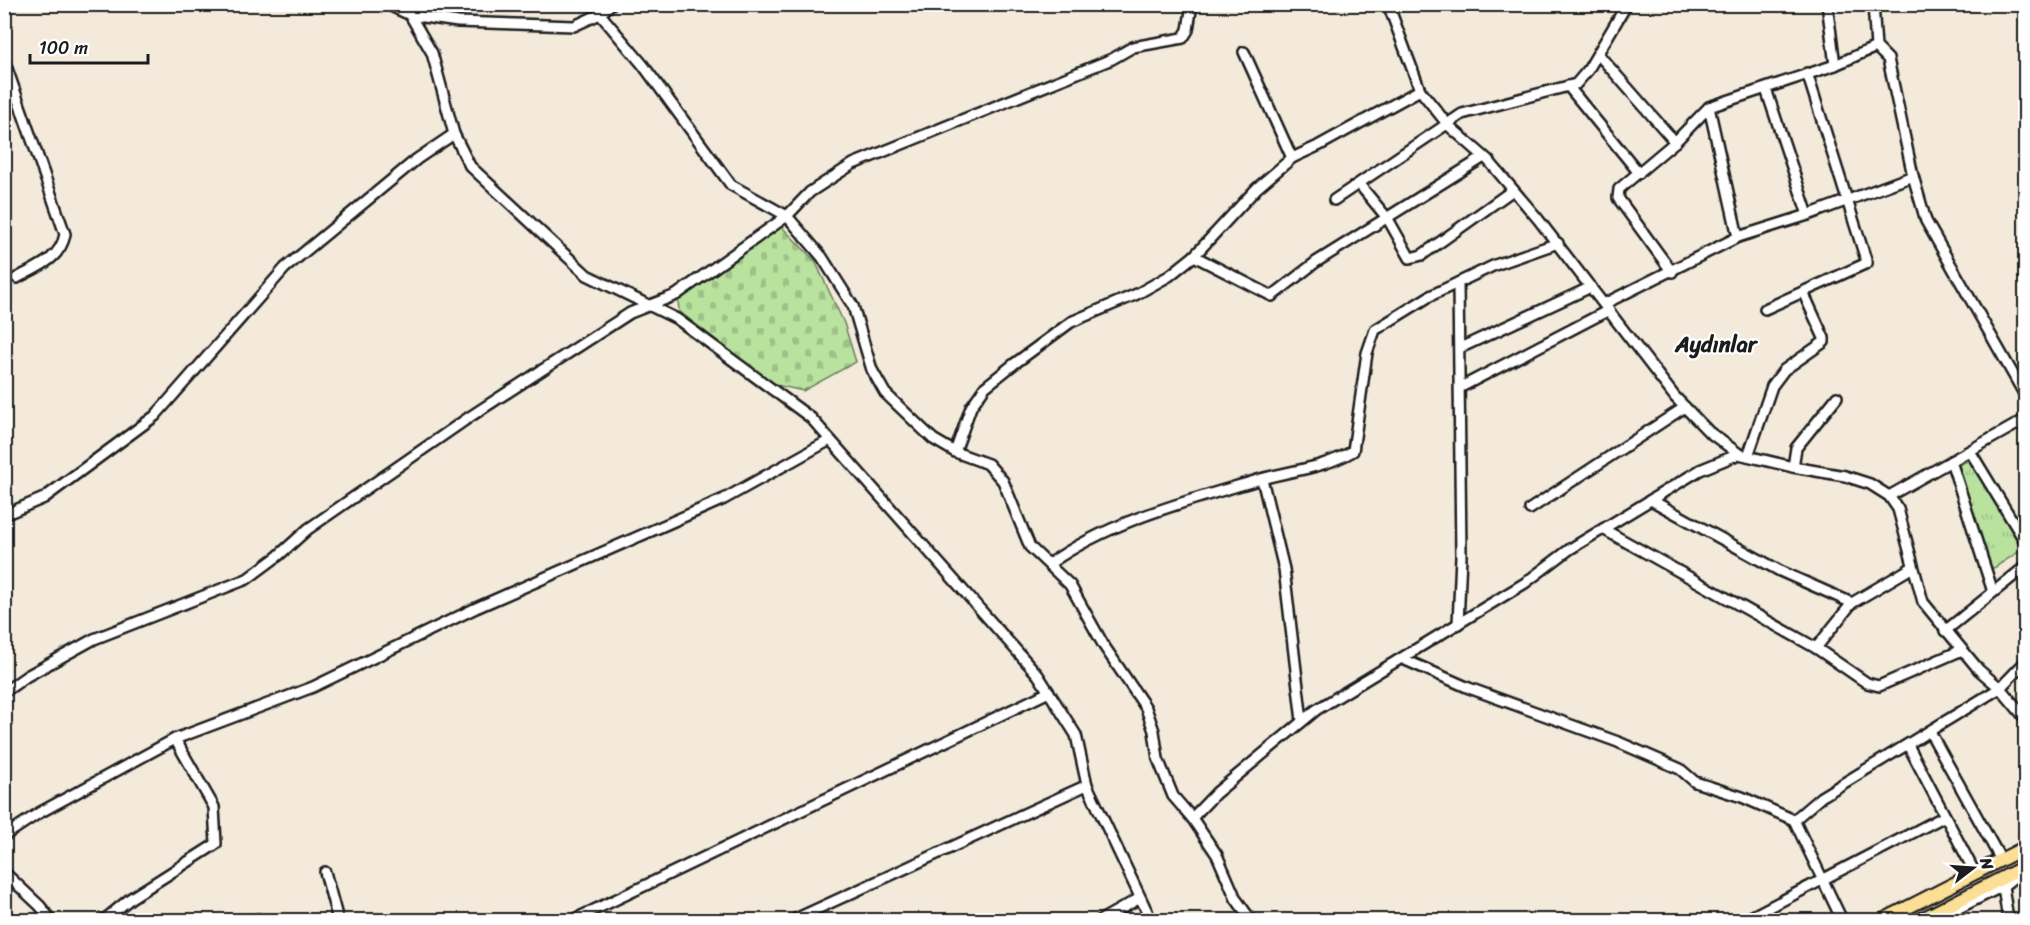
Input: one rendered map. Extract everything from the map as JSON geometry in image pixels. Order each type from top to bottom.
[{"type":"main road","points":[[1883,921],[2025,847]]},
{"type":"main road","points":[[1920,921],[2025,867]]},
{"type":"street","points":[[386,4],[410,15],[458,22],[574,26],[600,14],[611,4]]},
{"type":"street","points":[[4,692],[27,676],[94,639],[247,579],[278,556],[308,529],[471,416],[630,313],[676,295],[787,216],[810,192],[853,164],[1112,59],[1133,47],[1183,38],[1188,30],[1192,4]]},
{"type":"street","points":[[1388,4],[1420,90],[1448,125],[1484,157],[1558,243],[1685,407],[1709,432],[1743,455],[1845,476],[1870,484],[1889,496],[1898,508],[1923,602],[1945,631],[1979,670],[2000,688],[2025,719]]},
{"type":"street","points":[[1334,200],[1462,114],[1568,86],[1582,77],[1627,4]]},
{"type":"street","points":[[1827,4],[1835,64]]},
{"type":"street","points":[[1873,4],[1876,47],[1888,59],[1913,176],[1926,221],[2025,397]]},
{"type":"street","points":[[600,14],[643,65],[731,185],[787,216],[822,257],[853,306],[873,370],[885,393],[933,439],[954,452],[988,464],[1003,481],[1030,547],[1070,585],[1104,646],[1146,708],[1154,731],[1158,759],[1173,796],[1192,818],[1217,855],[1236,899],[1251,921]]},
{"type":"street","points":[[410,15],[432,53],[454,134],[471,166],[587,275],[677,319],[811,418],[1038,675],[1076,735],[1088,785],[1150,921]]},
{"type":"street","points":[[1672,272],[1618,198],[1619,189],[1675,142],[1709,107],[1766,89],[1876,47]]},
{"type":"street","points":[[1244,52],[1292,158]]},
{"type":"street","points":[[1598,54],[1675,142]]},
{"type":"street","points":[[4,60],[65,234],[63,246],[51,259],[17,278]]},
{"type":"street","points":[[1765,309],[1867,263],[1807,73]]},
{"type":"street","points":[[1568,86],[1639,173]]},
{"type":"street","points":[[1766,89],[1808,215]]},
{"type":"street","points":[[954,452],[971,407],[985,387],[1071,322],[1137,294],[1169,276],[1194,256],[1257,188],[1292,158],[1420,90]]},
{"type":"street","points":[[1709,107],[1738,237]]},
{"type":"street","points":[[4,515],[44,498],[155,416],[285,268],[408,166],[454,134]]},
{"type":"street","points":[[1194,256],[1272,296],[1316,262],[1484,157]]},
{"type":"street","points":[[1461,387],[1738,237],[1808,215],[1913,176]]},
{"type":"street","points":[[1359,184],[1388,219],[1410,258],[1422,255],[1513,190]]},
{"type":"street","points":[[1049,564],[1076,545],[1144,516],[1262,479],[1333,462],[1353,451],[1367,353],[1375,330],[1430,296],[1495,265],[1558,243]]},
{"type":"street","points":[[1458,283],[1461,387],[1461,556],[1458,624]]},
{"type":"street","points":[[1460,348],[1591,287]]},
{"type":"street","points":[[1192,818],[1216,793],[1316,710],[1525,583],[1570,549],[1700,470],[1743,455],[1772,386],[1784,370],[1824,342],[1803,292]]},
{"type":"street","points":[[1793,467],[1796,448],[1837,398]]},
{"type":"street","points":[[1530,510],[1685,407]]},
{"type":"street","points":[[1889,496],[2025,419]]},
{"type":"street","points":[[4,836],[39,813],[175,739],[313,687],[476,608],[724,499],[830,440]]},
{"type":"street","points":[[1970,451],[2025,543]]},
{"type":"street","points":[[1951,461],[1993,592]]},
{"type":"street","points":[[1262,479],[1284,568],[1302,721]]},
{"type":"street","points":[[1651,500],[1780,571],[1852,603]]},
{"type":"street","points":[[1603,529],[1816,648],[1867,683],[1879,686],[1962,650]]},
{"type":"street","points":[[1945,631],[2025,566]]},
{"type":"street","points":[[1816,648],[1852,603],[1913,567]]},
{"type":"street","points":[[1403,659],[1469,688],[1618,742],[1680,769],[1695,782],[1742,797],[1794,820],[1842,921]]},
{"type":"street","points":[[1794,820],[1821,797],[2000,688],[2025,661]]},
{"type":"street","points":[[573,921],[1049,692]]},
{"type":"street","points":[[1930,732],[2001,860]]},
{"type":"street","points":[[104,921],[131,898],[216,844],[214,807],[175,739]]},
{"type":"street","points":[[1908,745],[1975,873]]},
{"type":"street","points":[[793,921],[1088,785]]},
{"type":"street","points":[[1745,921],[1823,878],[1945,816]]},
{"type":"street","points":[[1935,921],[2003,886],[2025,867]]},
{"type":"street","points":[[4,872],[40,906],[51,921]]},
{"type":"street","points":[[325,872],[338,921]]},
{"type":"street","points":[[2003,886],[2007,921]]},
{"type":"street","points":[[1101,921],[1140,898]]},
{"type":"green space","points":[[780,225],[815,261],[844,323],[856,362],[803,391],[772,384],[679,311],[678,301]]},
{"type":"green space","points":[[1973,459],[2024,545],[2023,549],[1994,568],[1989,567],[1986,561],[1959,467],[1960,464]]},
{"type":"district","name":"Aydınlar","points":[[1716,344]]}]
